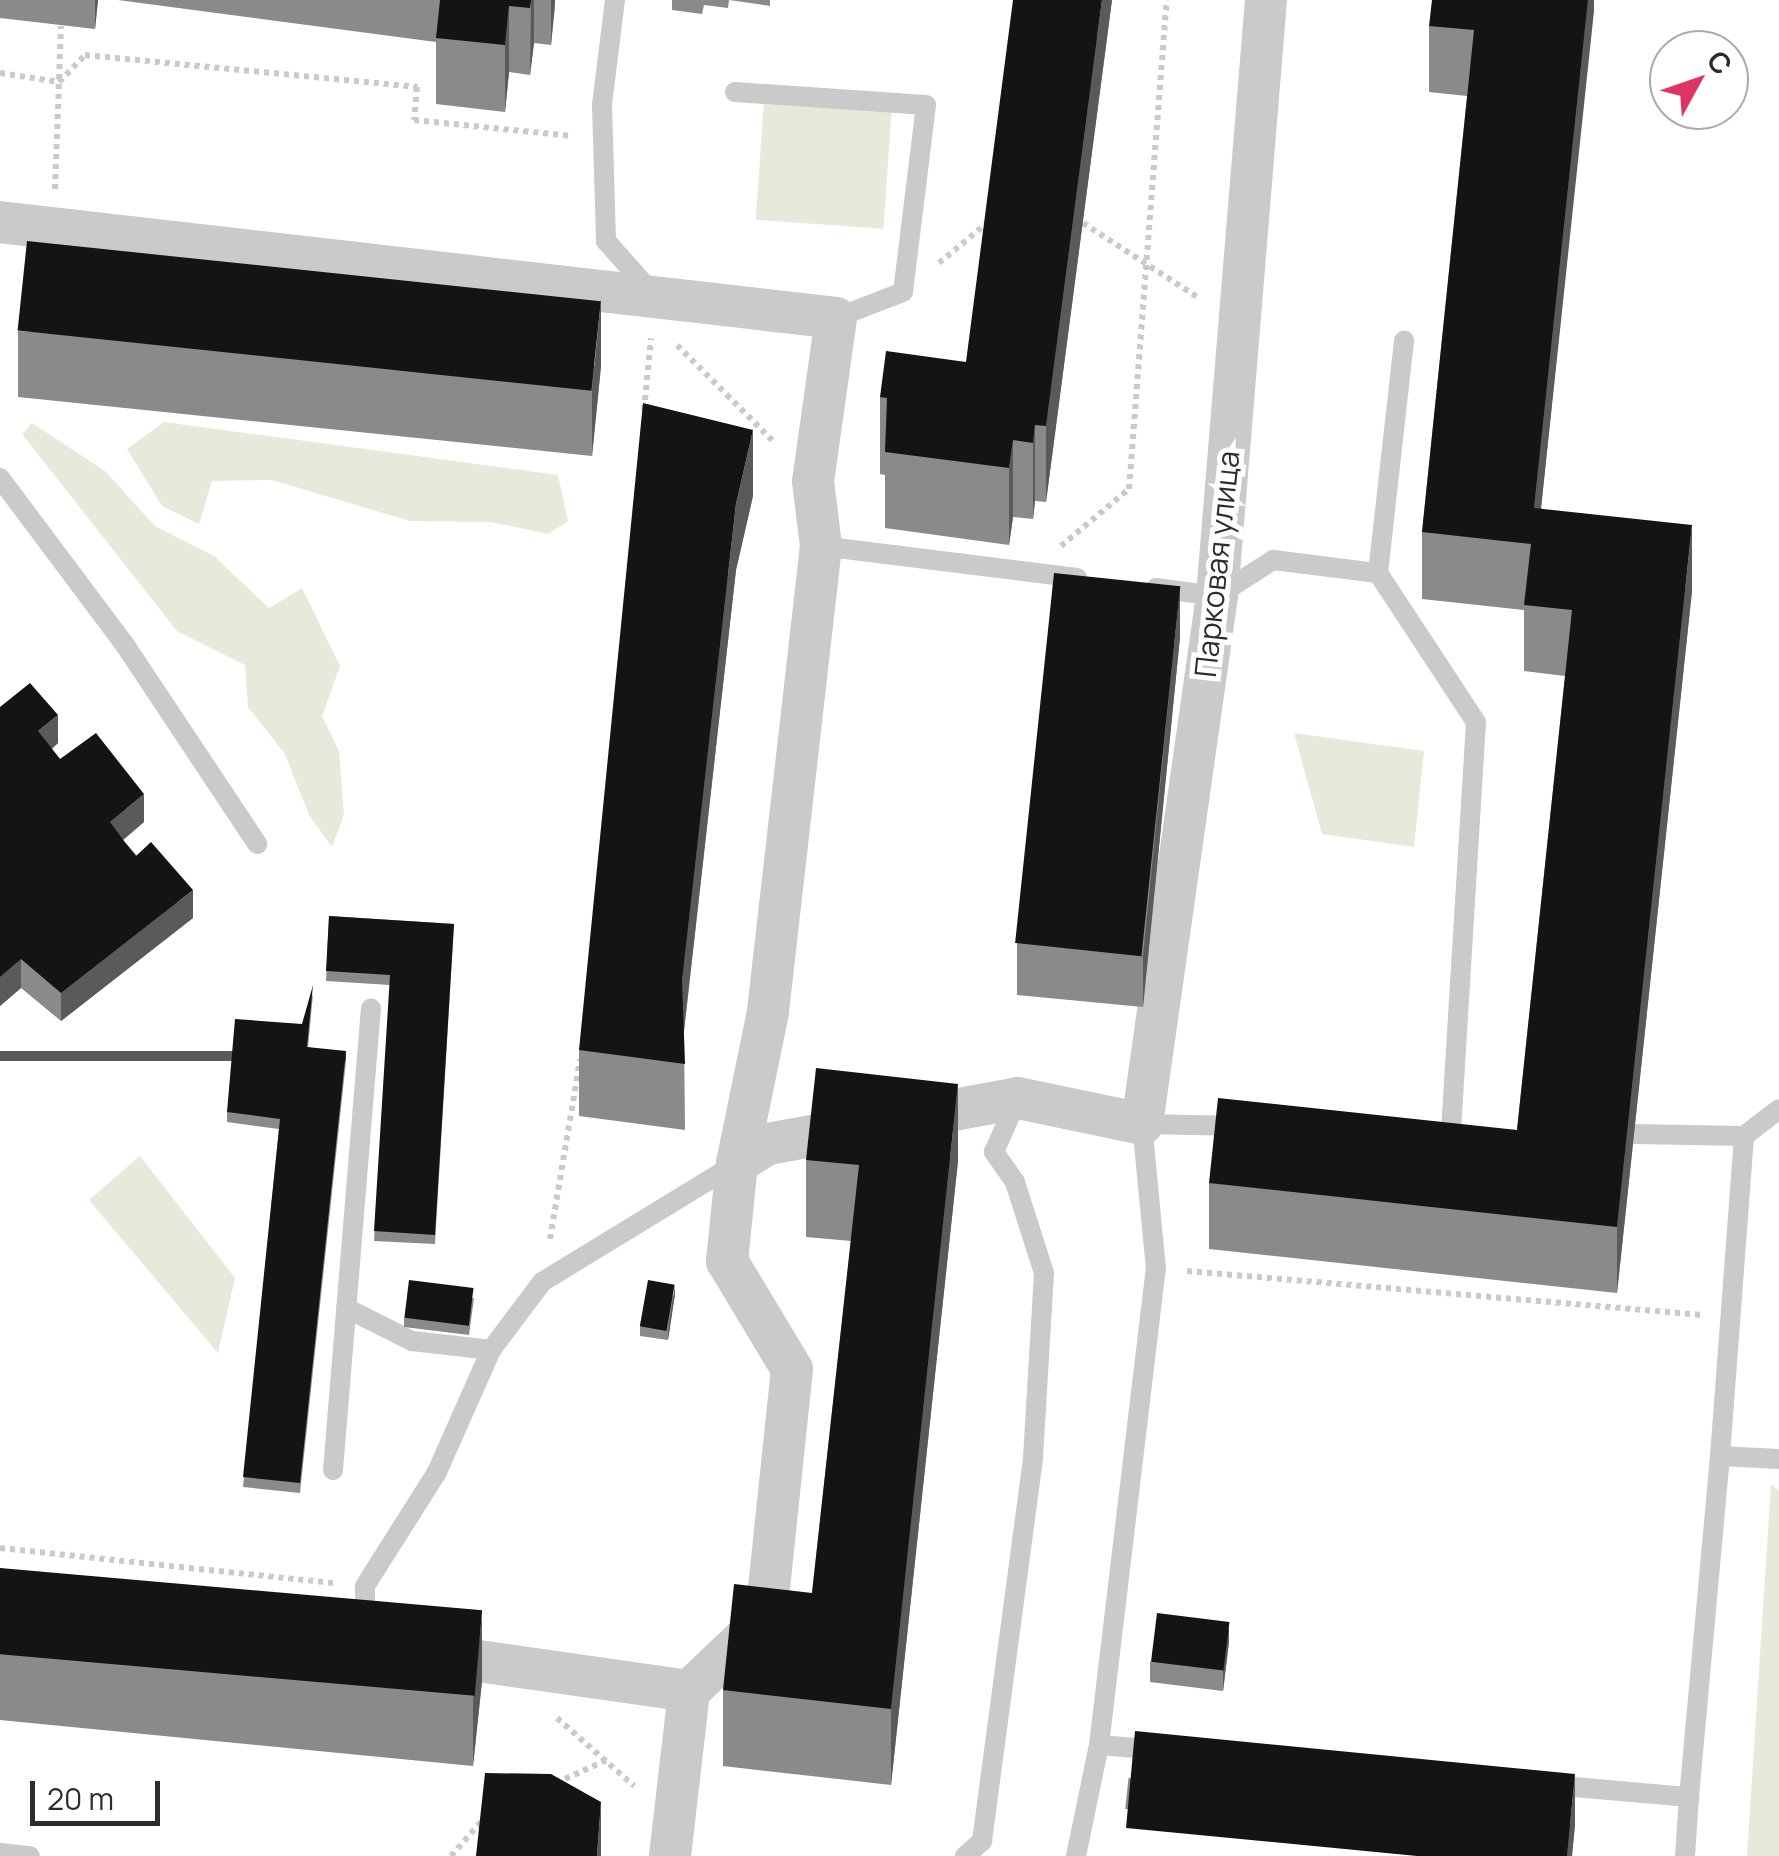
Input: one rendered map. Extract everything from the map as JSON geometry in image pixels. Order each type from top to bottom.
[{"type":"street","name":"Парковая улица","points":[[1142,1124],[1217,596],[1266,0]]},
{"type":"street","points":[[0,222],[53,224],[836,318],[813,481],[822,546],[768,1012],[737,1163],[727,1261],[792,1369],[766,1618],[689,1691],[677,1847]]},
{"type":"street","points":[[737,1163],[768,1144],[1018,1098],[1142,1124]]},
{"type":"street","points":[[346,1642],[689,1691]]},
{"type":"lane","points":[[615,0],[603,139],[606,241],[656,296]]},
{"type":"lane","points":[[735,92],[926,105],[904,292],[836,318]]},
{"type":"lane","points":[[1404,340],[1378,573],[1476,722],[1450,1128]]},
{"type":"lane","points":[[0,478],[124,645],[257,844]]},
{"type":"lane","points":[[822,546],[1098,581]]},
{"type":"lane","points":[[1138,586],[1217,596],[1273,560],[1378,573]]},
{"type":"lane","points":[[333,1470],[371,1009]]},
{"type":"lane","points":[[966,1856],[982,1841],[1033,1458],[1044,1273],[1014,1182],[994,1152],[1018,1098]]},
{"type":"lane","points":[[1634,1134],[1744,1136],[1779,1110]]},
{"type":"lane","points":[[1076,1856],[1099,1745],[1156,1269],[1142,1124],[1258,1126]]},
{"type":"lane","points":[[1686,1856],[1744,1136]]},
{"type":"lane","points":[[346,1642],[365,1586],[438,1472],[491,1350],[542,1282],[737,1163]]},
{"type":"lane","points":[[346,1308],[412,1341],[491,1350]]},
{"type":"lane","points":[[1720,1456],[1779,1459]]},
{"type":"lane","points":[[1099,1745],[1178,1752]]},
{"type":"lane","points":[[1532,1783],[1690,1797]]},
{"type":"lane","points":[[0,1854],[30,1856]]},
{"type":"path","points":[[53,224],[61,26]]},
{"type":"path","points":[[59,82],[85,55],[418,87],[414,120],[603,139]]},
{"type":"path","points":[[0,73],[59,82]]},
{"type":"path","points":[[904,292],[996,216]]},
{"type":"path","points":[[1083,223],[1240,325]]},
{"type":"path","points":[[643,420],[656,296]]},
{"type":"path","points":[[542,1282],[580,1056]]},
{"type":"path","points":[[1156,1269],[1730,1318]]},
{"type":"path","points":[[0,1548],[365,1586]]},
{"type":"path","points":[[553,1714],[609,1759],[677,1847]]},
{"type":"path","points":[[546,1788],[609,1759]]},
{"type":"path","points":[[451,1856],[482,1818],[498,1810]]},
{"type":"green space","points":[[764,101],[892,110],[883,229],[756,220]]},
{"type":"green space","points":[[164,422],[558,475],[568,521],[548,534],[491,522],[410,521],[272,480],[212,481],[199,524],[162,506],[127,449]]},
{"type":"green space","points":[[32,423],[105,471],[155,526],[214,556],[269,608],[302,588],[340,666],[322,716],[339,751],[344,815],[332,847],[309,815],[285,754],[248,707],[245,665],[177,631],[22,434]]},
{"type":"green space","points":[[1294,733],[1424,751],[1414,847],[1322,834]]},
{"type":"green space","points":[[140,1156],[235,1278],[218,1353],[89,1200]]},
{"type":"green space","points":[[1771,1484],[1779,1491],[1779,1856],[1747,1856]]},
{"type":"building","points":[[440,0],[531,0],[530,8],[509,6],[505,45],[436,38]]},
{"type":"building","points":[[1013,0],[1102,0],[1046,426],[1035,425],[1033,443],[1013,440],[1009,468],[885,452],[887,398],[880,397],[886,351],[966,362]]},
{"type":"building","points":[[1432,0],[1588,0],[1534,508],[1692,525],[1617,1227],[1209,1183],[1218,1098],[1517,1130],[1572,610],[1524,605],[1531,544],[1422,532],[1474,30],[1429,26]]},
{"type":"building","points":[[27,241],[601,301],[591,391],[18,331]]},
{"type":"building","points":[[643,403],[753,430],[736,504],[682,981],[685,1064],[579,1050]]},
{"type":"building","points":[[1054,573],[1180,586],[1141,956],[1015,943]]},
{"type":"building","points":[[30,683],[58,715],[38,731],[60,759],[96,733],[144,794],[110,822],[124,841],[136,856],[151,842],[193,890],[61,993],[21,959],[0,977],[0,707]]},
{"type":"building","points":[[329,916],[454,924],[435,1235],[374,1231],[390,975],[326,971]]},
{"type":"building","points":[[313,985],[307,1047],[346,1051],[300,1483],[243,1477],[280,1119],[227,1112],[235,1019],[302,1024]]},
{"type":"building","points":[[816,1068],[958,1084],[891,1709],[723,1690],[734,1584],[812,1593],[859,1165],[806,1160]]},
{"type":"building","points":[[409,1280],[474,1288],[469,1326],[404,1318]]},
{"type":"building","points":[[648,1280],[675,1285],[666,1331],[640,1326]]},
{"type":"building","points":[[0,1568],[482,1610],[475,1696],[0,1654]]},
{"type":"building","points":[[1157,1613],[1229,1622],[1223,1671],[1151,1662]]},
{"type":"building","points":[[1135,1731],[1575,1774],[1567,1856],[1417,1856],[1126,1828]]},
{"type":"building","points":[[485,1773],[551,1774],[601,1802],[597,1856],[476,1856]]}]
